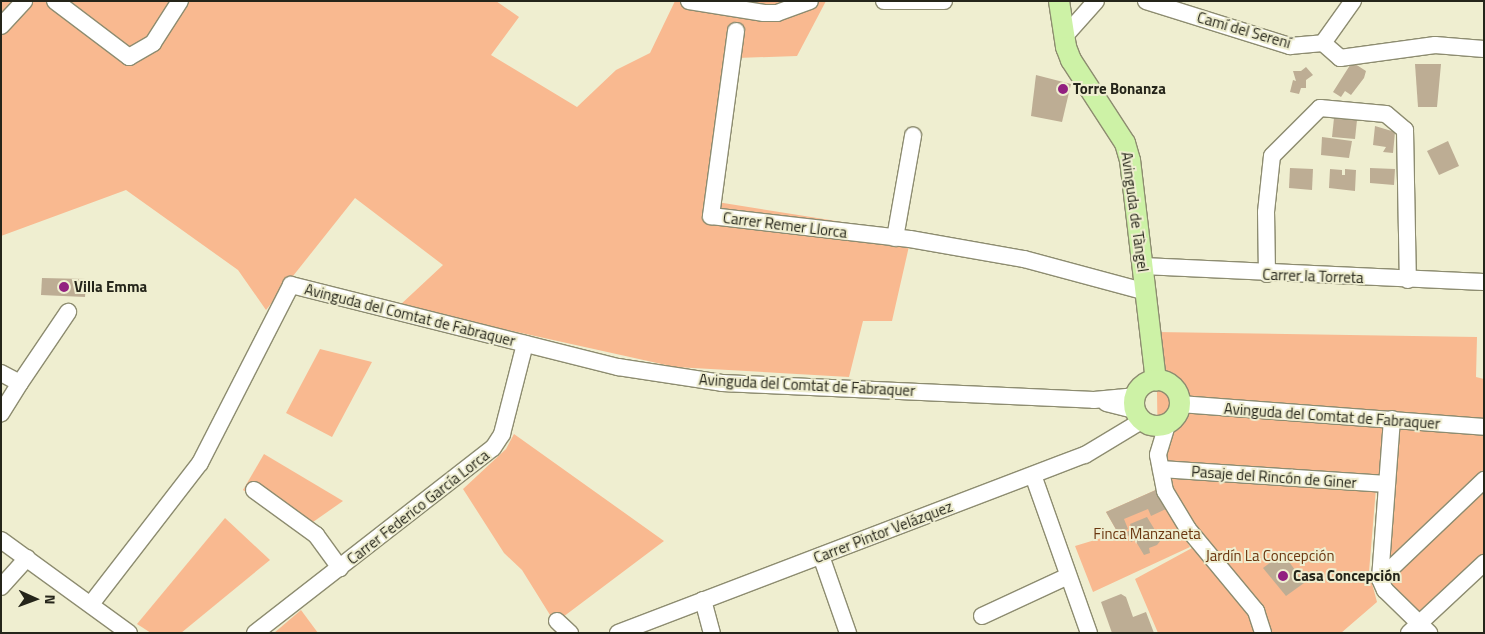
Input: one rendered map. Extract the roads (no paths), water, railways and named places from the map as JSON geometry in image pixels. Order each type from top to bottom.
[{"type":"main road","name":"Avinguda de Tàngel","points":[[1060,1],[1064,37],[1071,60],[1128,151],[1156,380]]},
{"type":"main road","points":[[1156,380],[1175,388],[1180,404],[1176,416],[1167,425],[1150,425],[1138,409],[1144,384],[1156,380]]},
{"type":"street","points":[[1,26],[24,1]]},
{"type":"street","points":[[55,1],[129,57],[153,43],[180,1]]},
{"type":"street","points":[[689,1],[764,13],[777,12],[810,1]]},
{"type":"street","points":[[884,1],[944,1]]},
{"type":"street","points":[[1064,37],[1096,1]]},
{"type":"street","name":"Camí del Serení","points":[[1146,1],[1290,46],[1323,43]]},
{"type":"street","points":[[1353,1],[1323,43],[1340,58],[1435,45],[1484,49]]},
{"type":"street","name":"Carrer Remer Llorca","points":[[736,31],[711,216],[895,238],[1024,260],[1146,292]]},
{"type":"street","points":[[1267,274],[1266,212],[1272,156],[1320,108],[1386,114],[1405,130],[1408,280]]},
{"type":"street","points":[[895,238],[913,136]]},
{"type":"street","name":"Carrer la Torreta","points":[[1143,266],[1267,274],[1484,282]]},
{"type":"street","name":"Avinguda del Comtat de Fabraquer","points":[[91,604],[200,463],[291,285],[618,367],[722,383],[1094,400],[1138,409]]},
{"type":"street","points":[[1,413],[68,312]]},
{"type":"street","name":"Carrer Federico García Lorca","points":[[256,633],[493,448],[502,434],[525,344]]},
{"type":"street","points":[[1,373],[20,383]]},
{"type":"street","name":"Avinguda del Comtat de Fabraquer","points":[[1180,404],[1484,427]]},
{"type":"street","name":"Carrer Pintor Velázquez","points":[[618,633],[1086,455],[1138,409]]},
{"type":"street","points":[[1392,419],[1380,579],[1385,590],[1419,630],[1484,563]]},
{"type":"street","points":[[1167,425],[1158,455],[1165,491],[1188,530],[1238,586],[1256,611],[1263,633]]},
{"type":"street","name":"Pasaje del Rincón de Giner","points":[[1161,470],[1387,484]]},
{"type":"street","points":[[1033,475],[1090,633]]},
{"type":"street","points":[[1380,579],[1484,480]]},
{"type":"street","points":[[254,490],[316,535],[340,568]]},
{"type":"street","points":[[1,540],[129,633]]},
{"type":"street","points":[[821,556],[848,633]]},
{"type":"street","points":[[1,587],[27,558]]},
{"type":"street","points":[[982,616],[1068,576]]},
{"type":"street","points":[[704,600],[712,633]]},
{"type":"street","points":[[557,621],[570,633]]},
{"type":"place","name":"Torre Bonanza","points":[[1063,89]]},
{"type":"place","name":"Villa Emma","points":[[64,287]]},
{"type":"place","name":"Casa Concepción","points":[[1283,576]]},
{"type":"park label","name":"Finca Manzaneta","points":[[1147,534]]},
{"type":"park label","name":"Jardín La Concepción","points":[[1270,556]]}]
